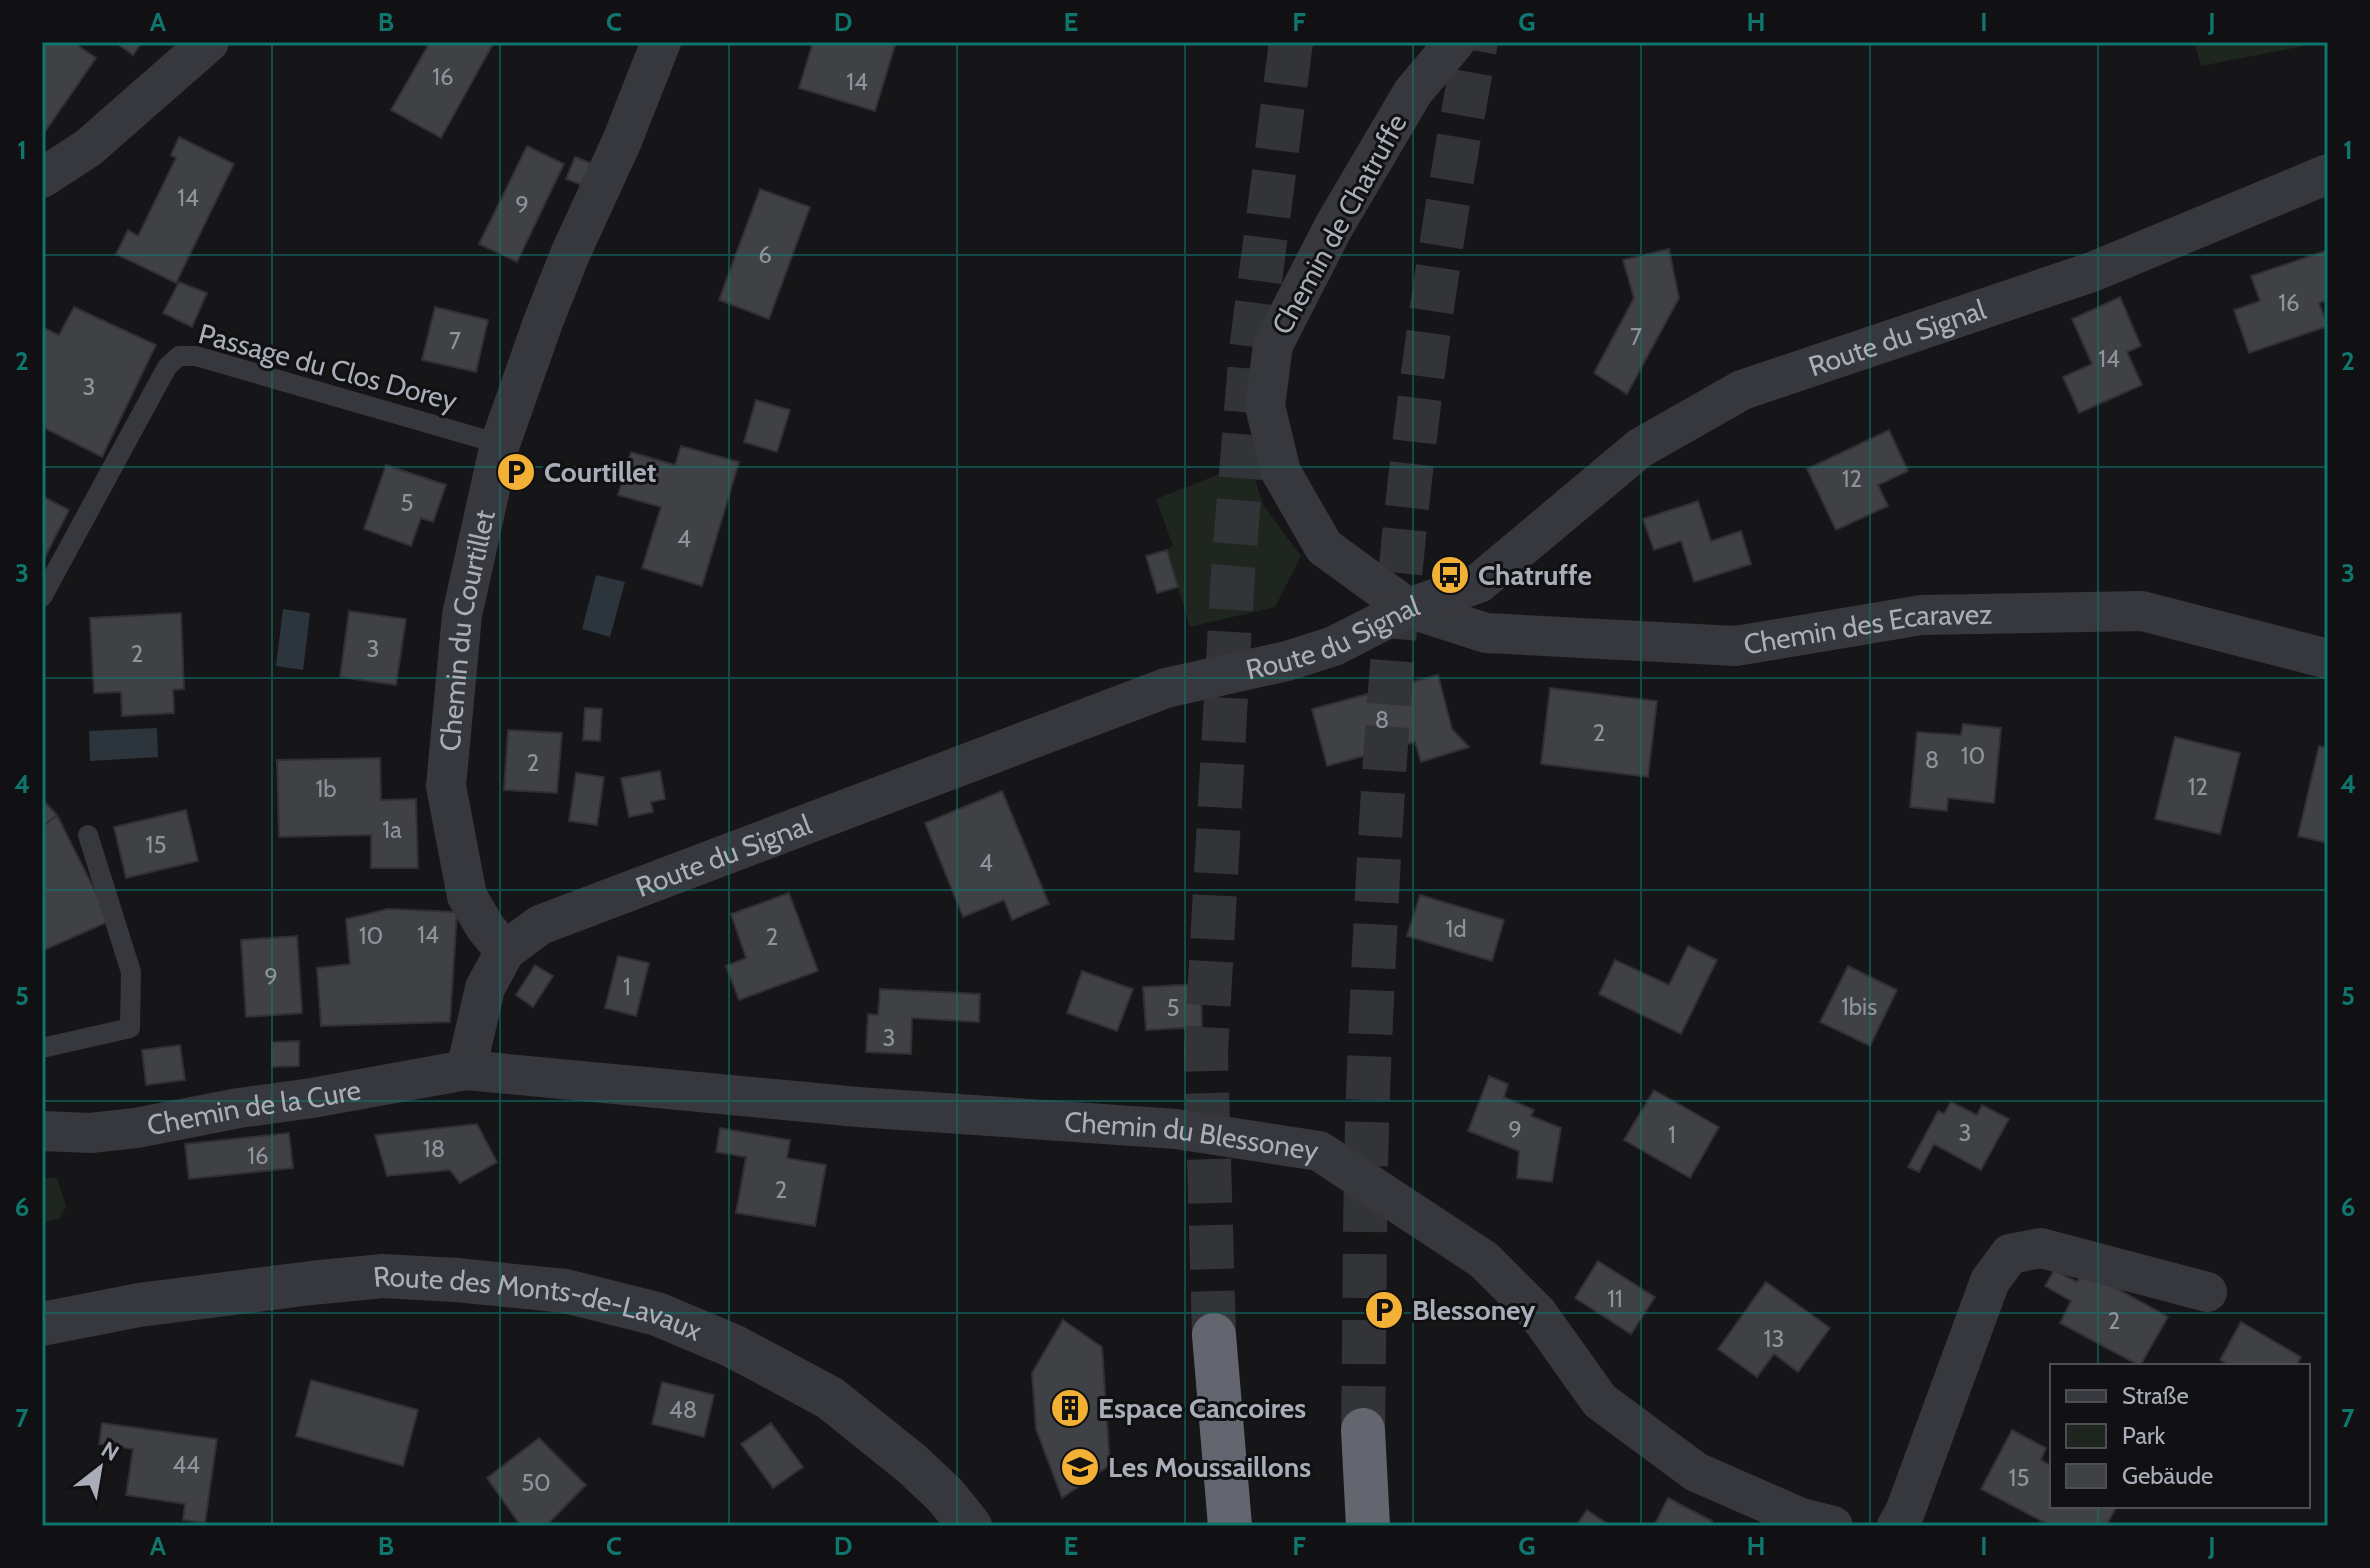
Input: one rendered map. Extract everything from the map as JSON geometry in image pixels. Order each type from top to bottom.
[{"type":"highway","points":[[1214,1335],[1230,1526]]},
{"type":"highway","points":[[1363,1430],[1368,1526]]},
{"type":"street","points":[[42,178],[88,148],[209,42]]},
{"type":"street","name":"Chemin du Courtillet","points":[[505,951],[485,927],[467,896],[446,786],[462,615],[500,444],[554,295],[622,141],[661,42]]},
{"type":"street","name":"Chemin de Chatruffe","points":[[1408,608],[1324,547],[1281,472],[1265,406],[1273,345],[1334,226],[1413,92],[1455,42]]},
{"type":"street","name":"Route du Signal","points":[[466,1070],[485,988],[505,951],[540,925],[1166,688],[1287,661],[1334,646],[1408,608],[1479,583],[1640,448],[1742,390],[2092,272],[2328,174]]},
{"type":"street","name":"Chemin des Ecaravez","points":[[1408,608],[1486,633],[1736,646],[1921,615],[2142,611],[2328,659]]},
{"type":"street","name":"Chemin de la Cure","points":[[42,1131],[90,1133],[136,1128],[466,1070]]},
{"type":"street","name":"Chemin du Blessoney","points":[[466,1070],[858,1107],[1176,1129],[1319,1151],[1484,1260],[1538,1314],[1600,1401],[1696,1472],[1801,1518],[1833,1526]]},
{"type":"street","points":[[1897,1526],[1905,1512],[1990,1281],[2010,1254],[2041,1248],[2207,1292]]},
{"type":"street","name":"Route des Monts-de-Lavaux","points":[[42,1324],[139,1305],[383,1276],[565,1291],[657,1314],[733,1346],[830,1398],[912,1464],[945,1495],[970,1526]]},
{"type":"lane","name":"Passage du Clos Dorey","points":[[42,597],[167,367],[179,356],[196,356],[500,444]]},
{"type":"lane","points":[[42,1048],[130,1028],[131,972],[88,835]]},
{"type":"green space","points":[[2194,42],[2324,42],[2201,66]]},
{"type":"green space","points":[[1250,462],[1263,505],[1301,556],[1275,607],[1190,627],[1167,550],[1173,546],[1156,499]]},
{"type":"green space","points":[[42,1178],[57,1178],[66,1206],[59,1219],[42,1222]]},
{"type":"shaded area","points":[[596,575],[625,582],[610,637],[582,629]]},
{"type":"shaded area","points":[[283,609],[310,613],[303,670],[276,666]]},
{"type":"shaded area","points":[[157,728],[158,757],[90,761],[89,731]]},
{"type":"building","points":[[42,42],[73,42],[96,58],[42,136]]},
{"type":"building","points":[[115,42],[142,42],[133,55]]},
{"type":"building","points":[[430,42],[494,42],[441,138],[391,110]]},
{"type":"building","points":[[813,42],[896,42],[875,111],[799,88]]},
{"type":"building","points":[[179,137],[234,164],[176,283],[116,254],[128,230],[138,236],[176,158],[171,155]]},
{"type":"building","points":[[527,146],[564,164],[517,262],[479,244]]},
{"type":"building","points":[[575,157],[591,163],[582,185],[566,179]]},
{"type":"building","points":[[760,189],[810,207],[769,319],[719,300]]},
{"type":"building","points":[[1669,249],[1679,298],[1627,394],[1594,373],[1634,298],[1623,260]]},
{"type":"building","points":[[2328,250],[2328,300],[2319,303],[2328,326],[2249,353],[2234,310],[2260,301],[2251,276]]},
{"type":"building","points":[[179,282],[207,293],[192,327],[163,313]]},
{"type":"building","points":[[2120,297],[2141,346],[2127,352],[2142,385],[2079,413],[2063,377],[2092,364],[2072,319]]},
{"type":"building","points":[[74,307],[156,345],[102,457],[42,427],[42,327],[59,335]]},
{"type":"building","points":[[435,307],[488,320],[476,372],[422,360]]},
{"type":"building","points":[[756,400],[790,410],[777,452],[744,442]]},
{"type":"building","points":[[1889,430],[1908,471],[1878,485],[1888,506],[1836,530],[1807,469]]},
{"type":"building","points":[[681,446],[739,462],[702,586],[642,568],[661,507],[618,495],[631,452],[675,465]]},
{"type":"building","points":[[386,465],[446,485],[433,522],[421,518],[411,546],[364,529]]},
{"type":"building","points":[[42,496],[69,510],[42,563]]},
{"type":"building","points":[[1698,501],[1711,541],[1741,531],[1751,564],[1694,582],[1681,541],[1654,550],[1643,519]]},
{"type":"building","points":[[1167,550],[1178,587],[1157,593],[1146,556]]},
{"type":"building","points":[[349,611],[406,619],[396,685],[340,677]]},
{"type":"building","points":[[181,613],[184,689],[173,690],[174,713],[122,716],[121,692],[94,693],[90,618]]},
{"type":"building","points":[[1438,675],[1452,729],[1469,747],[1421,762],[1415,742],[1327,766],[1312,709]]},
{"type":"building","points":[[1550,688],[1657,701],[1648,777],[1541,764]]},
{"type":"building","points":[[585,708],[602,709],[600,741],[583,740]]},
{"type":"building","points":[[1963,724],[2001,728],[1994,803],[1948,798],[1947,811],[1910,807],[1917,732],[1961,735]]},
{"type":"building","points":[[508,730],[562,733],[557,793],[504,790]]},
{"type":"building","points":[[2175,737],[2240,753],[2220,834],[2155,819]]},
{"type":"building","points":[[2319,746],[2328,748],[2328,843],[2298,836]]},
{"type":"building","points":[[380,758],[381,800],[416,799],[418,868],[371,868],[371,835],[279,837],[277,760]]},
{"type":"building","points":[[660,771],[665,799],[651,802],[653,812],[629,817],[621,778]]},
{"type":"building","points":[[576,773],[604,777],[597,825],[569,821]]},
{"type":"building","points":[[1002,791],[1049,904],[1012,920],[1004,900],[963,917],[925,823]]},
{"type":"building","points":[[42,799],[57,815],[42,827]]},
{"type":"building","points":[[186,810],[198,861],[126,878],[114,827]]},
{"type":"building","points":[[57,815],[110,921],[42,951],[42,827]]},
{"type":"building","points":[[789,893],[818,971],[739,1000],[726,966],[746,958],[731,914]]},
{"type":"building","points":[[1420,895],[1504,920],[1492,961],[1407,936]]},
{"type":"building","points":[[388,909],[457,912],[450,1022],[321,1026],[317,968],[350,964],[346,919]]},
{"type":"building","points":[[297,936],[302,1013],[246,1017],[241,940]]},
{"type":"building","points":[[1688,946],[1717,960],[1681,1034],[1599,994],[1615,960],[1669,985]]},
{"type":"building","points":[[618,956],[649,963],[636,1016],[605,1008]]},
{"type":"building","points":[[535,965],[553,976],[533,1007],[516,995]]},
{"type":"building","points":[[1848,966],[1897,990],[1870,1046],[1820,1022]]},
{"type":"building","points":[[1082,971],[1133,989],[1117,1031],[1067,1013]]},
{"type":"building","points":[[1201,984],[1202,1027],[1146,1030],[1143,987]]},
{"type":"building","points":[[880,989],[980,994],[979,1022],[912,1018],[911,1054],[866,1052],[868,1014],[878,1015]]},
{"type":"building","points":[[299,1041],[299,1066],[272,1067],[272,1042]]},
{"type":"building","points":[[180,1045],[185,1080],[146,1085],[142,1050]]},
{"type":"building","points":[[1489,1076],[1508,1084],[1504,1097],[1534,1110],[1531,1116],[1561,1128],[1552,1182],[1517,1178],[1519,1151],[1468,1131]]},
{"type":"building","points":[[1654,1090],[1719,1127],[1690,1178],[1624,1140]]},
{"type":"building","points":[[1951,1102],[1977,1115],[1982,1105],[2009,1119],[1981,1170],[1934,1144],[1919,1172],[1908,1167],[1938,1111],[1944,1114]]},
{"type":"building","points":[[477,1124],[497,1162],[460,1183],[450,1170],[387,1176],[375,1135]]},
{"type":"building","points":[[720,1128],[790,1140],[787,1158],[826,1165],[815,1226],[736,1213],[746,1157],[716,1152]]},
{"type":"building","points":[[289,1133],[293,1168],[189,1179],[185,1144]]},
{"type":"building","points":[[1598,1261],[1655,1297],[1631,1334],[1575,1298]]},
{"type":"building","points":[[2054,1270],[2077,1282],[2084,1270],[2168,1317],[2141,1364],[2136,1364],[2060,1323],[2071,1301],[2045,1286]]},
{"type":"building","points":[[1766,1282],[1830,1328],[1798,1372],[1774,1354],[1757,1377],[1718,1349]]},
{"type":"building","name":"Espace Cancoires","points":[[1063,1320],[1102,1347],[1110,1465],[1062,1498],[1036,1429],[1032,1373]]},
{"type":"building","points":[[2241,1322],[2301,1357],[2297,1364],[2227,1364],[2220,1360]]},
{"type":"building","points":[[311,1380],[418,1410],[403,1466],[296,1436]]},
{"type":"building","points":[[662,1382],[714,1395],[704,1437],[652,1424]]},
{"type":"building","points":[[102,1423],[217,1439],[205,1523],[183,1520],[185,1504],[126,1495],[133,1449],[99,1444]]},
{"type":"building","points":[[771,1423],[803,1467],[773,1488],[741,1444]]},
{"type":"building","points":[[2012,1430],[2046,1448],[2041,1460],[2050,1465],[2050,1508],[2116,1508],[2106,1526],[2051,1526],[1981,1489]]},
{"type":"building","points":[[539,1438],[586,1485],[546,1526],[521,1526],[487,1478]]},
{"type":"building","points":[[1668,1498],[1712,1521],[1709,1526],[1654,1526]]},
{"type":"building","points":[[1587,1510],[1608,1524],[1607,1526],[1576,1526]]},
{"type":"tunnel","points":[[1214,1335],[1206,1052],[1233,572],[1251,350],[1291,42]]},
{"type":"tunnel","points":[[1363,1430],[1369,1066],[1394,637],[1423,375],[1476,42]]},
{"type":"place","name":"Courtillet","points":[[516,472]]},
{"type":"place","name":"Chatruffe","points":[[1450,575]]},
{"type":"place","name":"Blessoney","points":[[1384,1310]]},
{"type":"place","name":"Espace Cancoires","points":[[1070,1408]]},
{"type":"place","name":"Les Moussaillons","points":[[1080,1467]]}]
